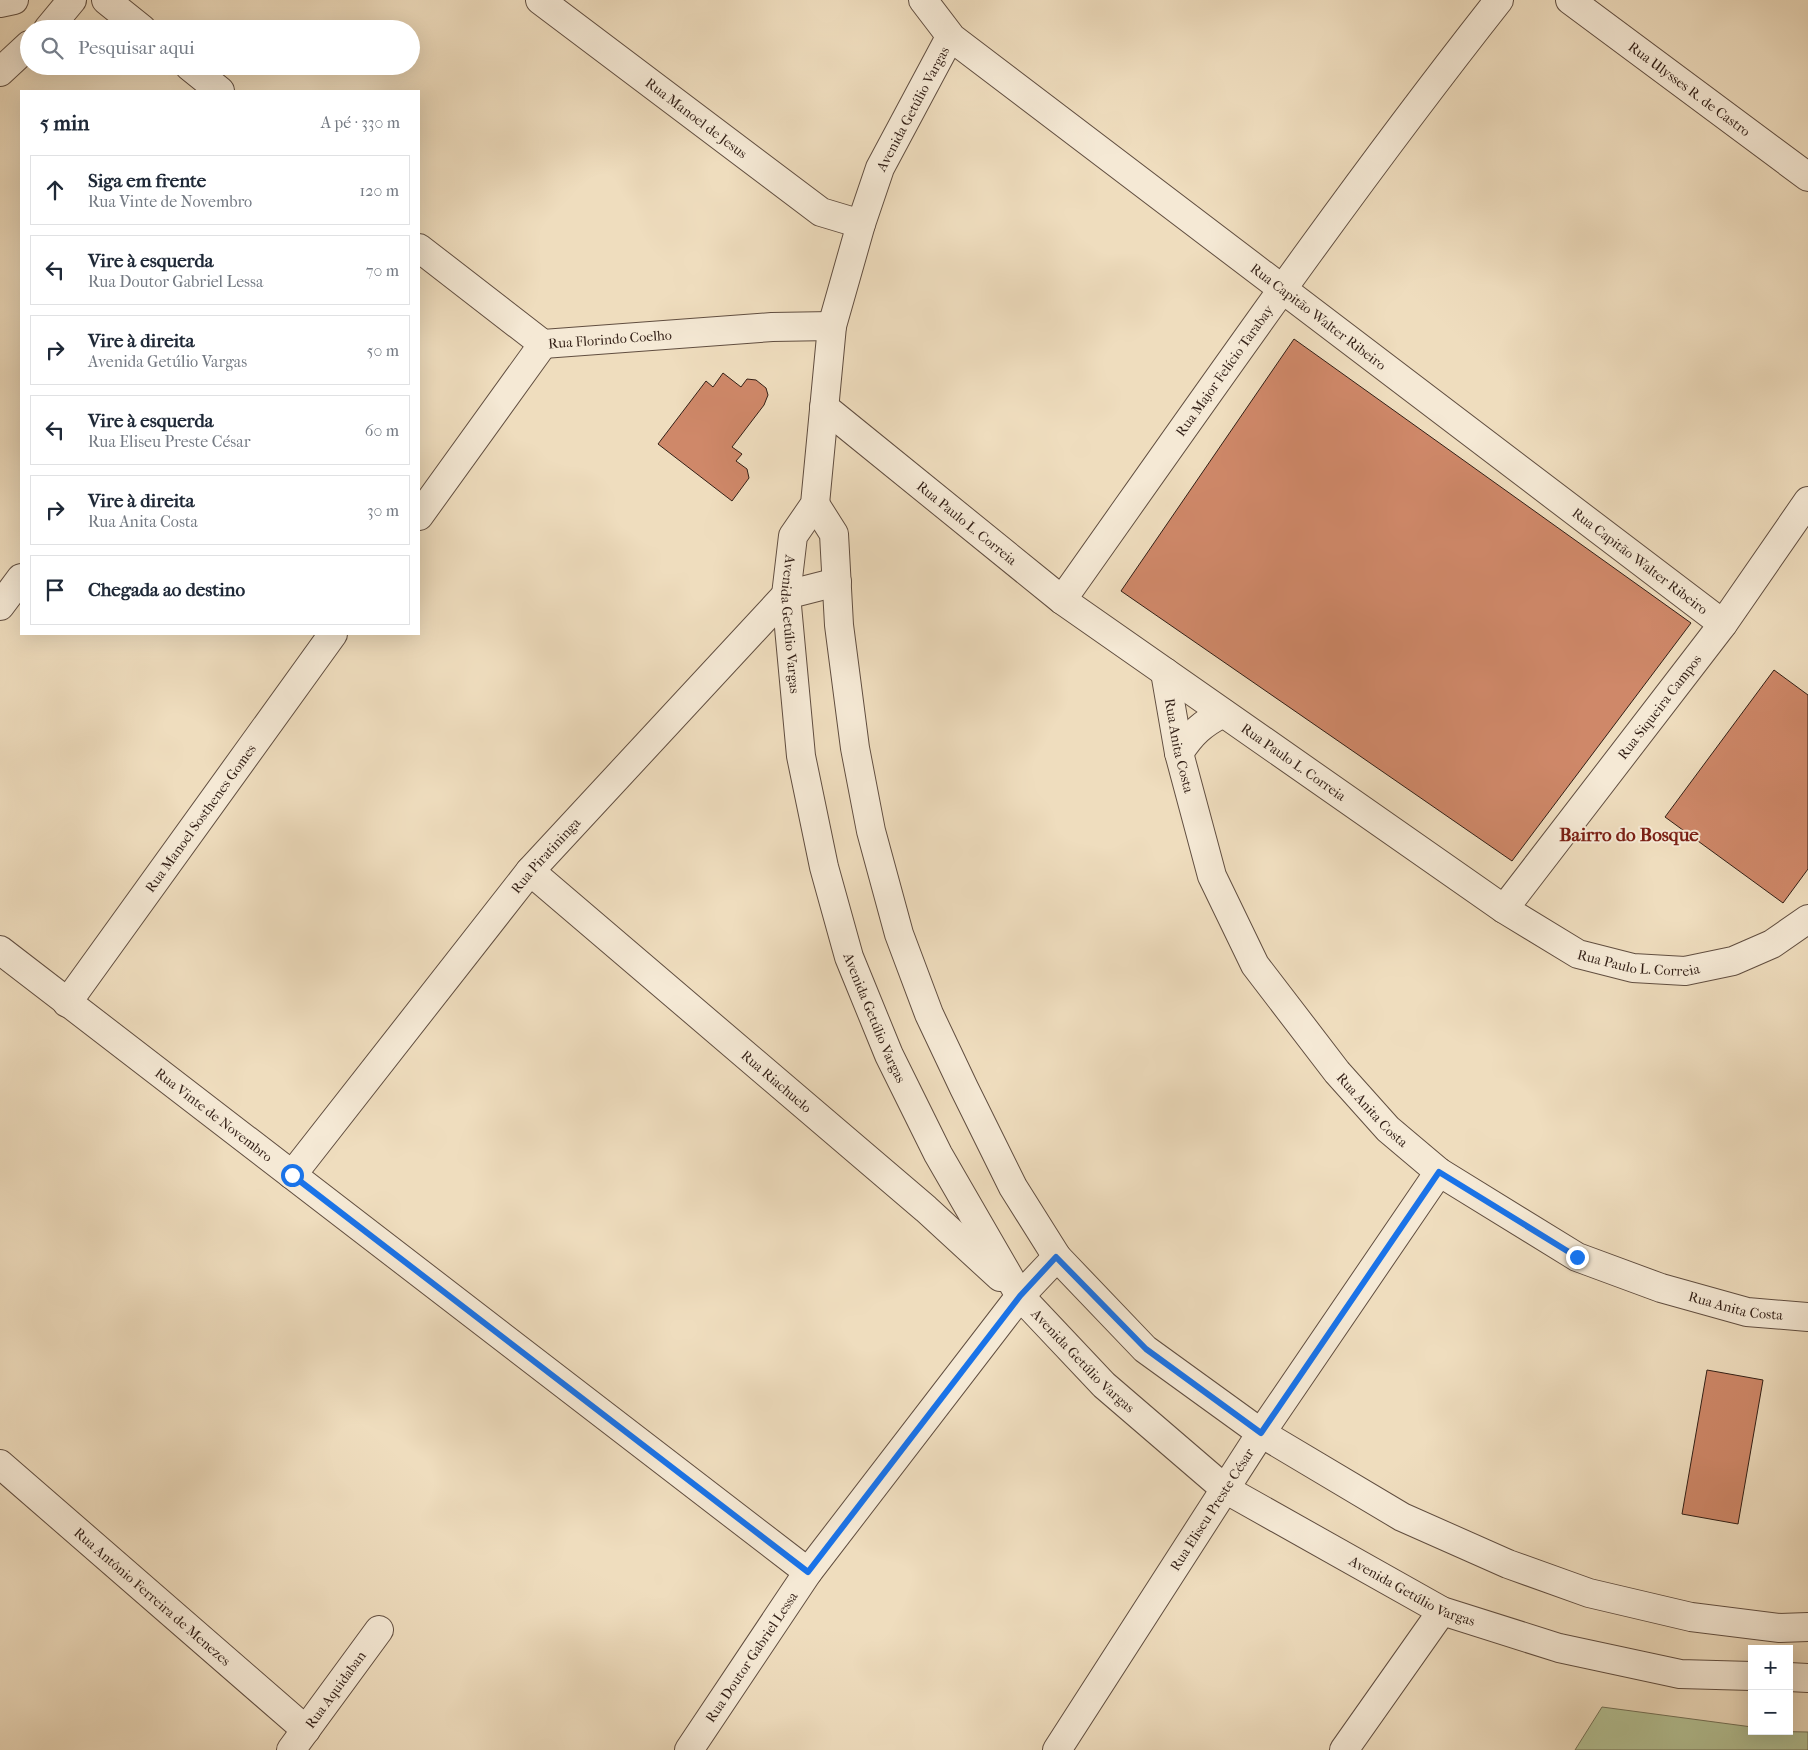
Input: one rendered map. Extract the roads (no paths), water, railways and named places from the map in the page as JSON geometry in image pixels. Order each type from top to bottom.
[{"type":"street","points":[[0,3],[14,0]]},
{"type":"street","points":[[55,20],[72,0]]},
{"type":"street","points":[[106,0],[131,20]]},
{"type":"street","name":"Rua Manoel de Jesus","points":[[540,0],[821,212],[861,224]]},
{"type":"street","name":"Rua Capitão Walter Ribeiro","points":[[923,0],[950,37],[1723,624]]},
{"type":"street","name":"Rua Major Felício Tarabay","points":[[1062,600],[1283,288],[1459,50],[1499,0]]},
{"type":"street","name":"Rua Ulysses R. de Castro","points":[[1570,0],[1808,178]]},
{"type":"street","name":"Avenida Getúlio Vargas","points":[[950,37],[880,168],[861,224],[832,326],[815,504],[793,536],[786,595],[801,756],[824,867],[848,957],[889,1055],[938,1154],[1020,1296],[1104,1385],[1225,1489],[1442,1611],[1559,1648],[1680,1674],[1748,1676]]},
{"type":"street","points":[[0,72],[20,53]]},
{"type":"street","points":[[200,75],[219,90]]},
{"type":"street","name":"Rua Florindo Coelho","points":[[420,249],[543,344],[772,327],[832,326]]},
{"type":"street","points":[[420,515],[543,344]]},
{"type":"street","name":"Rua Paulo L. Correia","points":[[824,407],[1062,600],[1504,909],[1578,954],[1633,968],[1685,971],[1741,958],[1772,944],[1808,919]]},
{"type":"street","points":[[815,504],[834,534],[839,626],[855,748],[871,831],[899,934],[929,1014],[964,1088],[1013,1187],[1056,1257],[1146,1349],[1261,1433],[1402,1517],[1508,1564],[1580,1590],[1691,1617],[1780,1628],[1808,1627]]},
{"type":"street","name":"Rua Siqueira Campos","points":[[1504,909],[1723,624],[1804,515]]},
{"type":"street","points":[[0,606],[20,579]]},
{"type":"street","points":[[786,595],[837,582]]},
{"type":"street","name":"Rua Piratininga","points":[[292,1175],[530,871],[786,595]]},
{"type":"street","name":"Rua Manoel Sosthenes Gomes","points":[[67,1003],[332,635]]},
{"type":"street","name":"Rua Anita Costa","points":[[1165,672],[1179,753],[1212,876],[1255,965],[1337,1072],[1388,1128],[1439,1172],[1577,1257],[1661,1288],[1747,1312],[1808,1317]]},
{"type":"street","points":[[1179,753],[1199,727],[1223,713]]},
{"type":"street","name":"Rua Riachuelo","points":[[530,871],[926,1210],[1020,1296]]},
{"type":"street","name":"Rua Vinte de Novembro","points":[[0,950],[808,1572]]},
{"type":"street","name":"Rua Eliseu Preste César","points":[[1056,1750],[1261,1433],[1439,1172]]},
{"type":"street","name":"Rua Doutor Gabriel Lessa","points":[[689,1750],[808,1572],[1020,1296],[1056,1257]]},
{"type":"street","name":"Rua Antônio Ferreira de Menezes","points":[[0,1464],[298,1740]]},
{"type":"street","points":[[1344,1750],[1442,1611]]},
{"type":"street","name":"Rua Aquidaban","points":[[298,1740],[379,1630]]},
{"type":"street","points":[[1793,1677],[1808,1678]]},
{"type":"district","name":"Bairro do Bosque","points":[[1629,835]]}]
